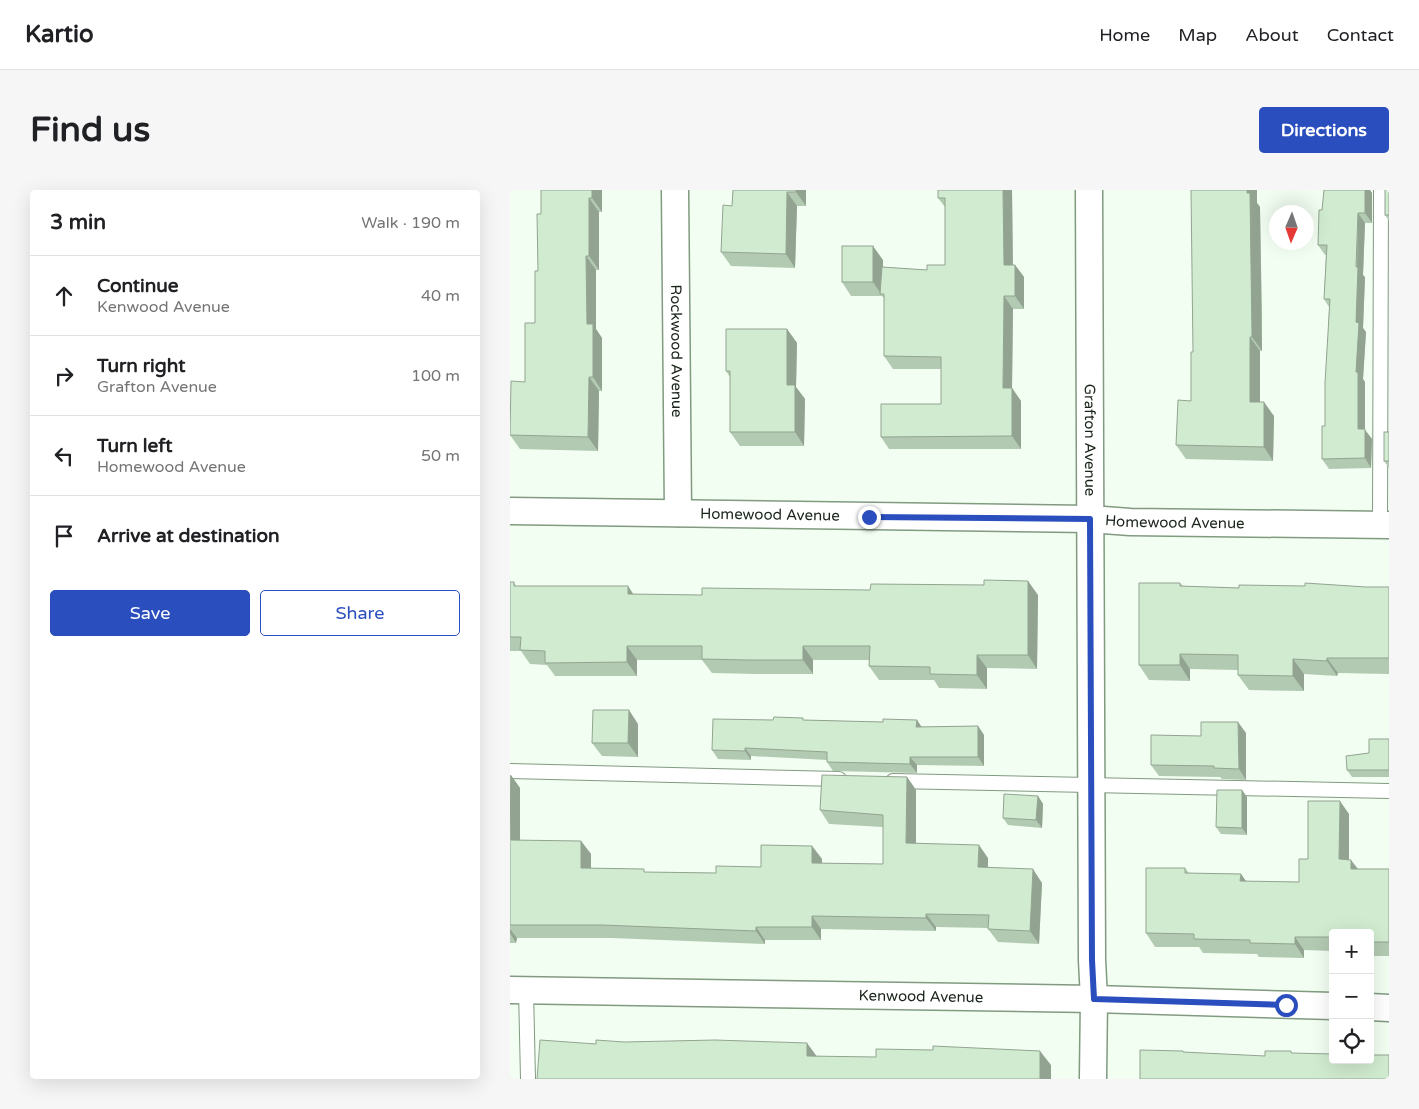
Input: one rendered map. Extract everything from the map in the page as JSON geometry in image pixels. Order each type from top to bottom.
[{"type":"street","name":"Rockwood Avenue","points":[[676,190],[678,513]]},
{"type":"street","name":"Grafton Avenue","points":[[1089,190],[1093,1079]]},
{"type":"street","name":"Homewood Avenue","points":[[510,511],[1385,525]]},
{"type":"street","name":"Kenwood Avenue","points":[[518,990],[1094,999],[1329,1006]]},
{"type":"street","points":[[1374,1007],[1389,1008]]},
{"type":"lane","points":[[1381,190],[1385,525]]},
{"type":"lane","points":[[510,771],[855,780]]},
{"type":"lane","points":[[884,780],[1389,791]]},
{"type":"lane","points":[[518,990],[528,1079]]},
{"type":"building","points":[[541,190],[592,190],[592,198],[589,198],[589,256],[586,256],[587,324],[593,324],[593,377],[589,377],[588,437],[510,435],[511,381],[525,382],[525,323],[535,323],[535,271],[538,271],[537,214],[541,214]]},
{"type":"building","points":[[733,190],[796,190],[796,192],[787,192],[786,254],[721,252],[723,205],[732,206]]},
{"type":"building","points":[[938,190],[1003,190],[1004,265],[1015,265],[1015,296],[1004,296],[1003,388],[1012,388],[1012,436],[881,437],[881,404],[941,404],[941,357],[884,356],[884,294],[880,294],[882,267],[927,270],[927,265],[945,265],[945,198],[938,198]]},
{"type":"building","points":[[1191,190],[1247,190],[1247,193],[1250,193],[1252,337],[1250,337],[1250,402],[1264,402],[1264,447],[1176,445],[1178,400],[1191,401],[1191,352],[1193,352]]},
{"type":"building","points":[[1324,190],[1365,190],[1365,213],[1358,213],[1356,322],[1359,323],[1356,372],[1358,372],[1358,429],[1365,429],[1365,458],[1322,459],[1322,426],[1325,426],[1325,383],[1330,299],[1324,299],[1327,245],[1318,245],[1319,210],[1322,210]]},
{"type":"building","points":[[1385,190],[1389,190],[1389,215],[1385,215]]},
{"type":"building","points":[[842,246],[873,246],[873,282],[842,282]]},
{"type":"building","points":[[726,329],[787,329],[787,385],[795,385],[795,432],[730,432],[730,371],[726,371]]},
{"type":"building","points":[[1384,432],[1389,432],[1389,461],[1384,461]]},
{"type":"building","points":[[984,580],[1028,581],[1028,655],[977,655],[977,675],[930,674],[930,667],[869,666],[870,646],[803,646],[803,660],[748,660],[702,659],[702,646],[627,646],[627,662],[545,663],[545,651],[520,650],[521,637],[510,637],[510,582],[514,582],[514,586],[628,586],[628,594],[702,595],[702,588],[870,590],[871,584],[984,585]]},
{"type":"building","points":[[1139,583],[1180,583],[1180,586],[1239,588],[1239,585],[1305,586],[1305,583],[1389,587],[1389,658],[1327,658],[1327,661],[1293,659],[1293,676],[1238,675],[1238,655],[1180,654],[1180,665],[1139,665]]},
{"type":"building","points":[[593,710],[629,710],[628,743],[592,743]]},
{"type":"building","points":[[774,717],[803,718],[803,720],[883,722],[883,719],[917,720],[916,727],[978,726],[978,757],[910,757],[910,764],[827,762],[827,752],[745,748],[745,751],[712,750],[713,719],[773,720]]},
{"type":"building","points":[[1201,722],[1238,722],[1239,769],[1214,768],[1214,766],[1151,765],[1151,735],[1201,736]]},
{"type":"building","points":[[1369,739],[1389,739],[1389,770],[1347,770],[1346,756],[1369,753]]},
{"type":"building","points":[[510,775],[511,840],[581,841],[581,868],[644,869],[644,872],[716,873],[716,866],[761,867],[761,845],[812,846],[812,863],[883,864],[883,815],[820,810],[822,775],[907,777],[906,843],[979,845],[978,867],[1033,869],[1030,931],[988,929],[989,915],[926,914],[926,918],[812,916],[812,927],[756,927],[756,931],[602,925],[510,925]]},
{"type":"building","points":[[1217,790],[1242,790],[1242,828],[1216,827]]},
{"type":"building","points":[[1004,794],[1038,796],[1036,820],[1003,818]]},
{"type":"building","points":[[1308,801],[1340,801],[1339,859],[1351,860],[1351,869],[1389,869],[1389,942],[1374,942],[1374,929],[1329,929],[1329,937],[1295,937],[1295,944],[1250,943],[1250,940],[1194,939],[1194,934],[1146,933],[1146,868],[1185,868],[1185,873],[1241,874],[1240,881],[1299,882],[1299,859],[1308,859]]},
{"type":"building","points":[[540,1040],[596,1044],[596,1040],[624,1042],[715,1040],[807,1043],[807,1056],[876,1057],[876,1049],[933,1050],[933,1046],[1040,1051],[1040,1079],[537,1079]]},
{"type":"building","points":[[1140,1050],[1265,1056],[1265,1051],[1291,1051],[1291,1053],[1329,1054],[1329,1064],[1374,1064],[1374,1055],[1389,1055],[1389,1079],[1140,1079]]},
{"type":"route","points":[[869,517],[1090,519],[1092,960],[1094,999],[1286,1005]]}]
